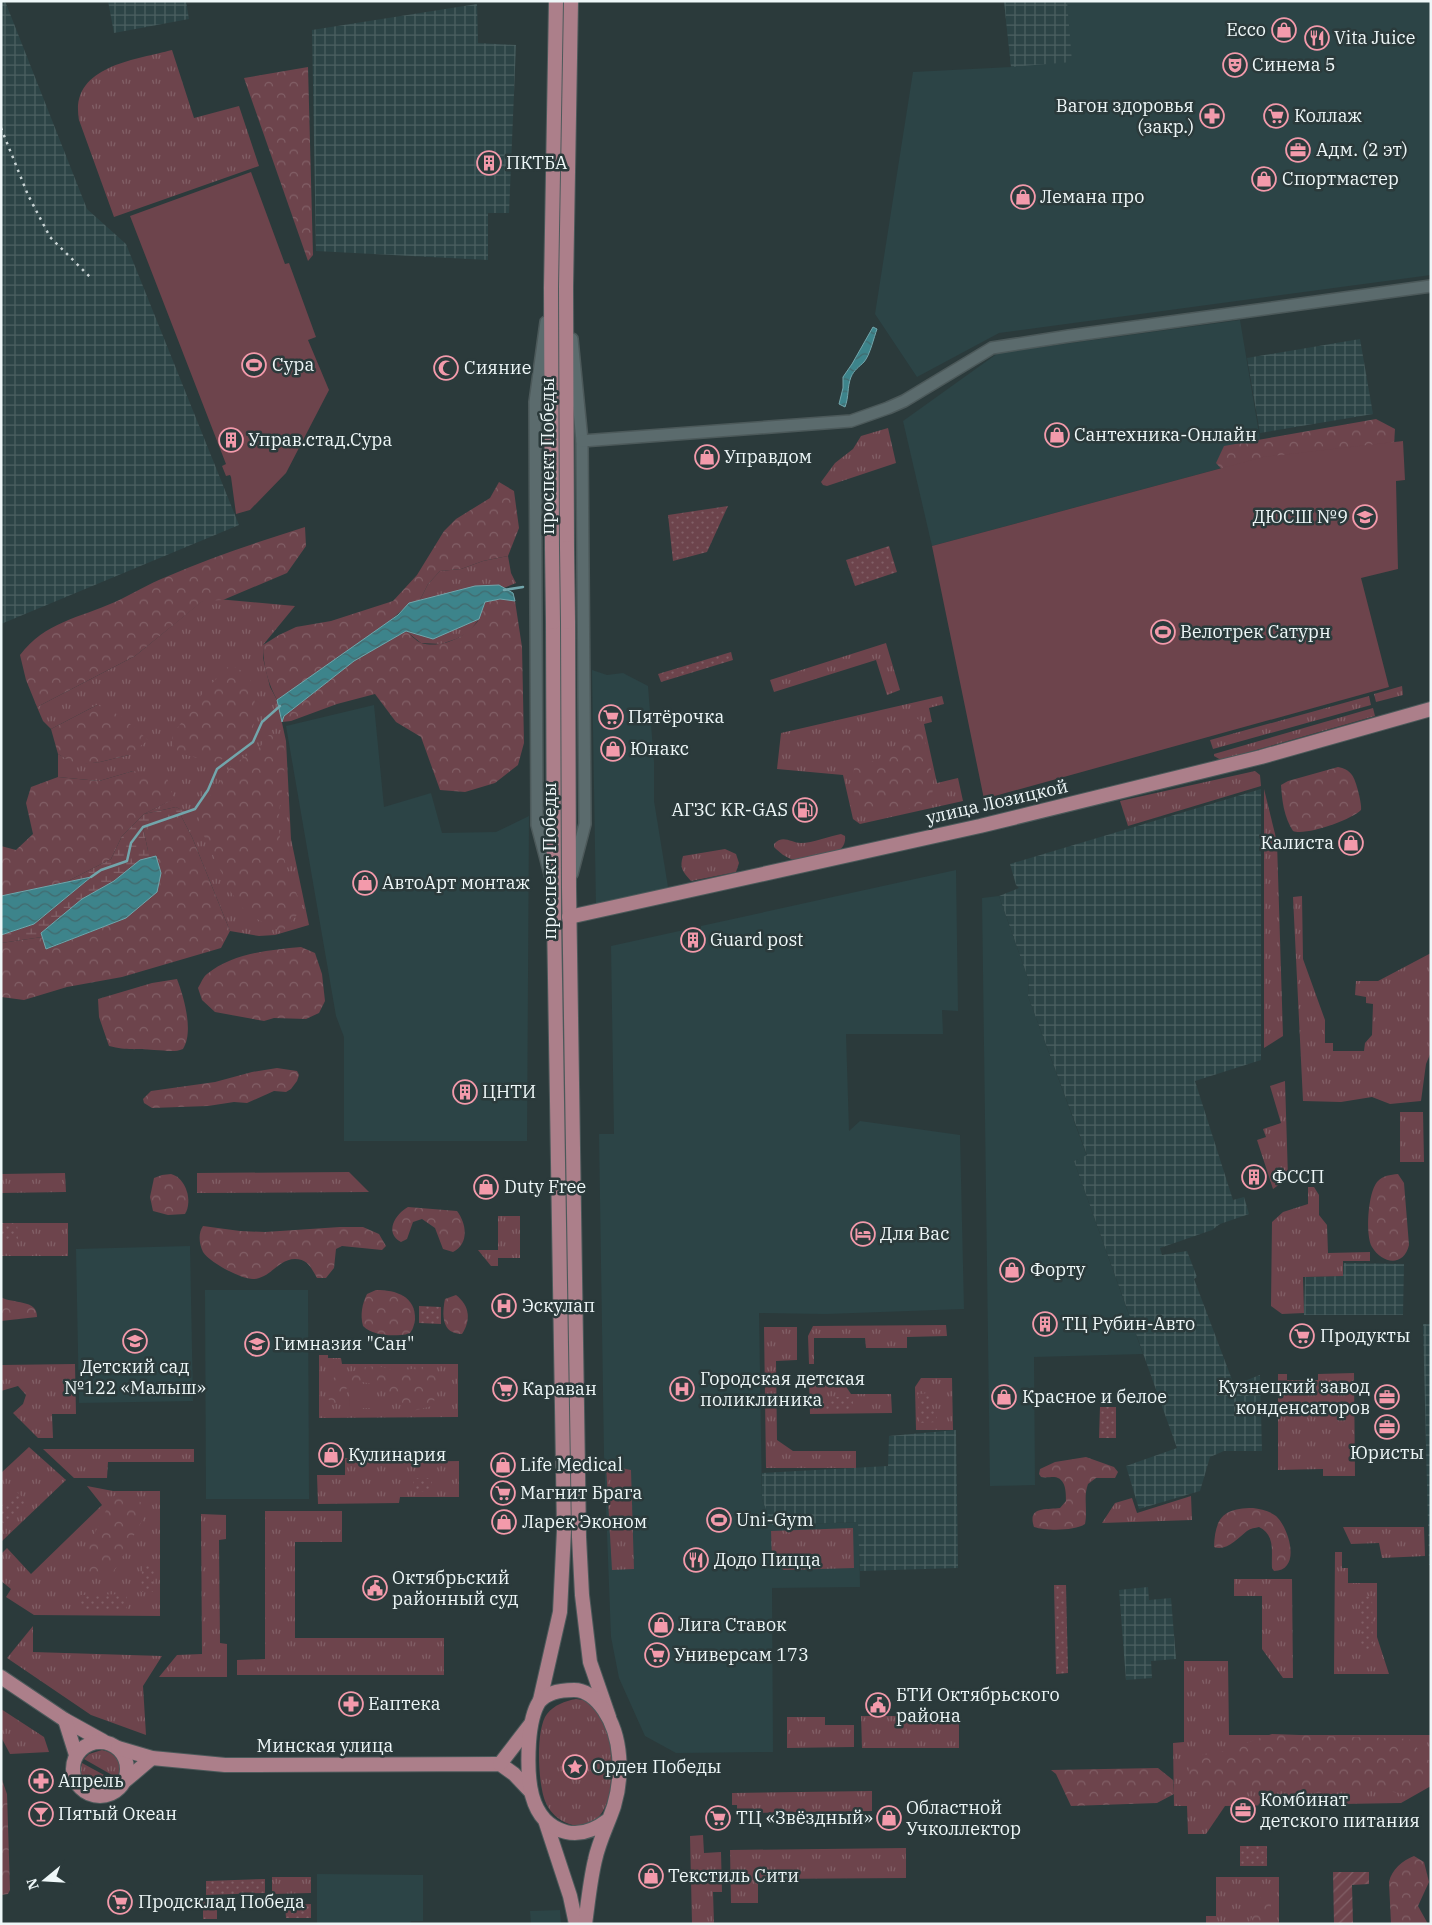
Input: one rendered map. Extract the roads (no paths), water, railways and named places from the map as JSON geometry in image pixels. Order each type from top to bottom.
[{"type":"main road","name":"проспект Победы","points":[[540,1700],[560,1612],[564,1530],[554,888],[552,622],[551,288],[556,1]]},
{"type":"main road","name":"проспект Победы","points":[[571,1],[566,287],[569,917],[580,1556],[583,1605],[590,1662],[608,1717]]},
{"type":"main road","name":"улица Лозицкой","points":[[569,917],[980,826],[1261,756],[1431,709]]},
{"type":"main road","points":[[1,1677],[65,1720],[103,1742],[118,1748],[128,1762],[126,1780]]},
{"type":"main road","points":[[576,1924],[564,1874],[546,1822],[536,1807],[531,1792],[528,1757],[535,1709],[540,1700],[558,1691],[579,1690],[596,1699],[608,1717],[616,1740],[619,1776],[618,1791],[595,1859],[585,1924]]},
{"type":"main road","points":[[65,1720],[76,1755],[73,1768],[76,1782],[86,1793],[101,1797],[116,1792],[126,1780],[152,1758]]},
{"type":"main road","points":[[531,1792],[514,1774],[500,1764],[526,1732],[533,1720]]},
{"type":"main road","points":[[76,1755],[87,1745],[103,1742]]},
{"type":"main road","name":"Минская улица","points":[[118,1748],[152,1758],[225,1765],[500,1764]]},
{"type":"main road","points":[[546,1822],[558,1830],[573,1833],[599,1827],[608,1820]]},
{"type":"street","points":[[582,441],[851,421],[904,401],[992,348],[1086,333],[1431,286]]},
{"type":"street","points":[[566,287],[582,441],[585,824],[569,888]]},
{"type":"street","points":[[551,288],[535,402],[535,612],[537,825],[554,888]]},
{"type":"street","points":[[535,562],[582,562]]},
{"type":"street","points":[[535,612],[583,612]]},
{"type":"water","points":[[873,327],[877,329],[872,346],[864,362],[855,370],[851,377],[845,407],[839,404],[843,388],[843,377]]},
{"type":"water","points":[[499,585],[513,593],[515,601],[500,599],[485,602],[479,619],[433,639],[406,631],[354,661],[284,716],[282,722],[277,700],[398,615],[409,603],[475,586]]},
{"type":"water","points":[[156,856],[161,873],[157,892],[126,918],[46,949],[41,933],[82,899],[114,881],[140,860]]},
{"type":"water","points":[[91,877],[34,924],[1,935],[1,896]]},
{"type":"waterway","points":[[504,590],[523,587]]},
{"type":"waterway","points":[[91,877],[101,870],[127,861],[131,843],[143,827],[195,809],[208,790],[217,769],[253,742],[262,722],[280,706]]},
{"type":"railway","points":[[1,128],[28,195],[50,237],[90,277]]},
{"type":"place","name":"Ecco","points":[[1284,30]]},
{"type":"place","name":"Vita Juice","points":[[1317,38]]},
{"type":"place","name":"Синема 5","points":[[1235,65]]},
{"type":"place","name":"Вагон здоровья (закр.)","points":[[1212,116]]},
{"type":"place","name":"Коллаж","points":[[1276,116]]},
{"type":"place","name":"Адм. (2 эт)","points":[[1298,150]]},
{"type":"place","name":"ПКТБА","points":[[489,163]]},
{"type":"place","name":"Спортмастер","points":[[1264,179]]},
{"type":"place","name":"Лемана про","points":[[1023,197]]},
{"type":"place","name":"Сура","points":[[254,365]]},
{"type":"place","name":"Сияние","points":[[446,368]]},
{"type":"place","name":"Сантехника-Онлайн","points":[[1057,435]]},
{"type":"place","name":"Управ.стад.Сура","points":[[231,440]]},
{"type":"place","name":"Управдом","points":[[707,457]]},
{"type":"place","name":"ДЮСШ №9","points":[[1365,517]]},
{"type":"place","name":"Велотрек Сатурн","points":[[1163,632]]},
{"type":"place","name":"Пятёрочка","points":[[611,717]]},
{"type":"place","name":"Юнакс","points":[[613,749]]},
{"type":"place","name":"АГЗС KR-GAS","points":[[805,810]]},
{"type":"place","name":"Калиста","points":[[1351,843]]},
{"type":"place","name":"АвтоАрт монтаж","points":[[365,883]]},
{"type":"place","name":"Guard post","points":[[693,940]]},
{"type":"place","name":"ЦНТИ","points":[[465,1092]]},
{"type":"place","name":"ФССП","points":[[1254,1177]]},
{"type":"place","name":"Duty Free","points":[[486,1187]]},
{"type":"place","name":"Для Вас","points":[[863,1234]]},
{"type":"place","name":"Форту","points":[[1012,1270]]},
{"type":"place","name":"Эскулап","points":[[504,1306]]},
{"type":"place","name":"ТЦ Рубин-Авто","points":[[1045,1324]]},
{"type":"place","name":"Продукты","points":[[1302,1336]]},
{"type":"place","name":"Детский сад №122 «Малыш»","points":[[135,1341]]},
{"type":"place","name":"Гимназия \"Сан\"","points":[[257,1344]]},
{"type":"place","name":"Караван","points":[[505,1389]]},
{"type":"place","name":"Городская детская поликлиника","points":[[682,1389]]},
{"type":"place","name":"Красное и белое","points":[[1004,1397]]},
{"type":"place","name":"Кузнецкий завод конденсаторов","points":[[1387,1397]]},
{"type":"place","name":"Юристы","points":[[1387,1427]]},
{"type":"place","name":"Кулинария","points":[[331,1455]]},
{"type":"place","name":"Life Medical","points":[[503,1465]]},
{"type":"place","name":"Магнит Брага","points":[[503,1493]]},
{"type":"place","name":"Uni-Gym","points":[[719,1520]]},
{"type":"place","name":"Ларек Эконом","points":[[504,1522]]},
{"type":"place","name":"Додо Пицца","points":[[696,1560]]},
{"type":"place","name":"Октябрьский районный суд","points":[[375,1588]]},
{"type":"place","name":"Лига Ставок","points":[[661,1625]]},
{"type":"place","name":"Универсам 173","points":[[657,1655]]},
{"type":"place","name":"Еаптека","points":[[351,1704]]},
{"type":"place","name":"БТИ Октябрьского района","points":[[878,1705]]},
{"type":"place","name":"Орден Победы","points":[[575,1767]]},
{"type":"place","name":"Апрель","points":[[41,1781]]},
{"type":"place","name":"Комбинат детского питания","points":[[1243,1810]]},
{"type":"place","name":"Пятый Океан","points":[[41,1814]]},
{"type":"place","name":"ТЦ «Звёздный»","points":[[718,1818]]},
{"type":"place","name":"Областной Учколлектор","points":[[889,1818]]},
{"type":"place","name":"Текстиль Сити","points":[[651,1876]]},
{"type":"place","name":"Продсклад Победа","points":[[120,1902]]}]
